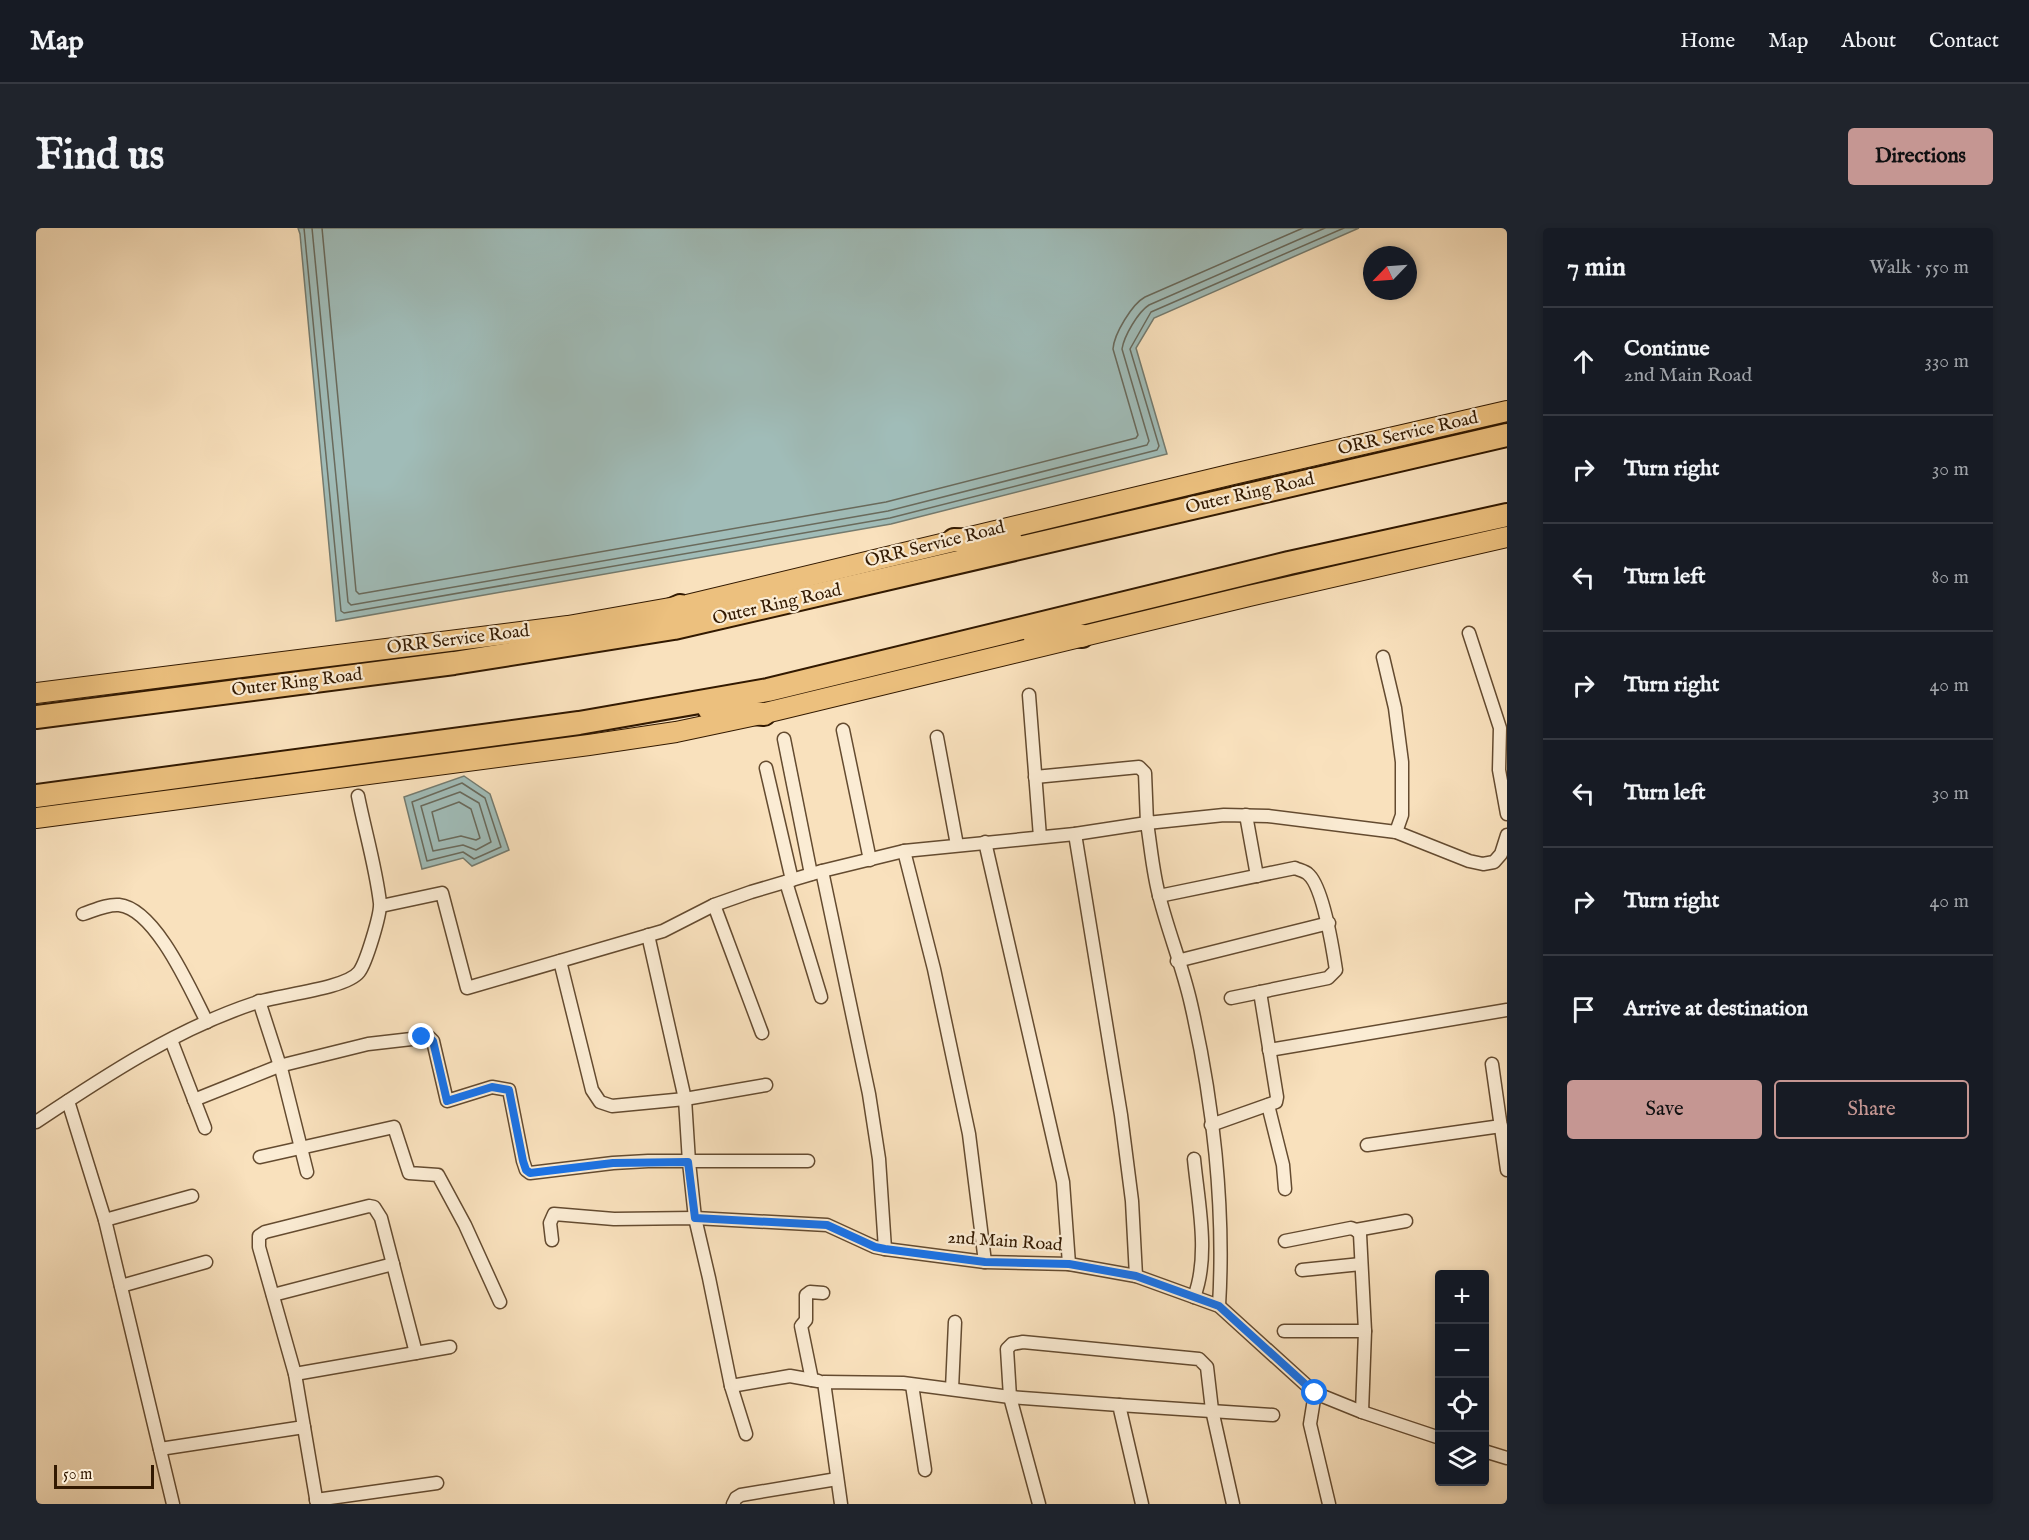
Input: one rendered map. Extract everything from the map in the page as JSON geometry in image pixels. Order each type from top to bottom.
[{"type":"highway","name":"Outer Ring Road","points":[[36,717],[454,663],[604,640],[751,612],[1507,435]]},
{"type":"highway","points":[[36,796],[519,731],[678,707],[768,690],[1289,563],[1507,515]]},
{"type":"highway","points":[[954,540],[1044,543]]},
{"type":"highway","points":[[604,640],[680,606]]},
{"type":"highway","points":[[1010,632],[1082,636]]},
{"type":"highway","points":[[678,707],[764,714]]},
{"type":"main road","name":"ORR Service Road","points":[[36,693],[568,626],[680,606],[760,589],[954,540],[1507,411]]},
{"type":"main road","points":[[36,818],[676,732],[764,714],[1399,560],[1507,537]]},
{"type":"street","points":[[1469,633],[1500,728],[1499,770],[1507,814]]},
{"type":"street","points":[[1383,657],[1395,708],[1402,762],[1402,815],[1396,832]]},
{"type":"street","points":[[1029,695],[1040,837]]},
{"type":"street","points":[[843,730],[870,860]]},
{"type":"street","points":[[937,737],[957,845]]},
{"type":"street","points":[[784,739],[872,1116],[879,1159],[885,1249]]},
{"type":"street","points":[[1035,777],[1139,767],[1145,773],[1147,823],[1159,896],[1190,1002],[1206,1082],[1217,1177],[1222,1266],[1219,1306]]},
{"type":"street","points":[[766,768],[789,881],[821,997]]},
{"type":"street","points":[[36,1122],[117,1069],[220,1015],[259,1001],[315,990],[354,977],[364,965],[381,906],[358,796]]},
{"type":"street","points":[[1246,815],[1257,876]]},
{"type":"street","points":[[381,906],[442,893],[467,988],[663,931],[714,905],[751,892],[904,851],[1075,834],[1147,823],[1246,815],[1396,832],[1468,861],[1482,864],[1494,862],[1500,854],[1507,835]]},
{"type":"street","points":[[1075,834],[1121,1115],[1132,1201],[1136,1276]]},
{"type":"street","points":[[985,842],[1063,1182],[1069,1264]]},
{"type":"street","points":[[904,851],[934,969],[969,1134],[985,1262]]},
{"type":"street","points":[[1159,896],[1295,868],[1309,874],[1329,923],[1336,969],[1328,978],[1231,998]]},
{"type":"street","points":[[83,914],[108,905],[121,905],[143,916],[172,956],[207,1022]]},
{"type":"street","points":[[714,905],[762,1033]]},
{"type":"street","points":[[1177,961],[1329,923]]},
{"type":"street","points":[[648,935],[685,1099],[688,1162],[695,1218],[731,1386],[746,1434]]},
{"type":"street","points":[[560,961],[592,1090],[600,1102],[612,1106],[685,1099],[766,1085]]},
{"type":"street","points":[[1211,1125],[1276,1102],[1260,992]]},
{"type":"street","points":[[259,1001],[279,1065],[307,1172]]},
{"type":"street","points":[[1269,1050],[1507,1010]]},
{"type":"street","points":[[194,1100],[279,1065],[368,1044],[429,1037],[433,1041],[447,1101],[492,1087],[509,1090],[523,1161],[526,1170],[530,1173],[613,1163],[808,1161]]},
{"type":"street","points":[[171,1040],[205,1128]]},
{"type":"street","points":[[1492,1064],[1507,1170]]},
{"type":"street","points":[[68,1101],[105,1220],[173,1504]]},
{"type":"street","points":[[1268,1105],[1283,1165],[1285,1188]]},
{"type":"street","points":[[260,1157],[394,1126],[409,1173],[438,1175],[465,1225],[500,1302]]},
{"type":"street","points":[[1367,1145],[1501,1126]]},
{"type":"street","points":[[1194,1159],[1202,1262],[1200,1282],[1194,1297]]},
{"type":"street","points":[[105,1220],[192,1196]]},
{"type":"street","points":[[416,1353],[381,1218],[374,1207],[369,1206],[266,1232],[259,1236],[258,1240],[295,1374],[316,1502],[437,1483]]},
{"type":"street","name":"2nd Main Road","points":[[552,1240],[550,1223],[554,1214],[614,1219],[695,1218],[827,1225],[875,1247],[885,1249],[985,1262],[1069,1264],[1136,1276],[1219,1306],[1315,1393],[1362,1412],[1435,1436]]},
{"type":"street","points":[[1356,1230],[1406,1221]]},
{"type":"street","points":[[1285,1241],[1351,1228],[1360,1234],[1365,1331],[1362,1412]]},
{"type":"street","points":[[121,1286],[206,1262]]},
{"type":"street","points":[[273,1295],[393,1264]]},
{"type":"street","points":[[1302,1270],[1361,1264]]},
{"type":"street","points":[[823,1293],[810,1292],[806,1295],[806,1320],[801,1326],[818,1381],[841,1504]]},
{"type":"street","points":[[952,1389],[955,1322]]},
{"type":"street","points":[[1284,1331],[1365,1331]]},
{"type":"street","points":[[1039,1504],[1011,1397],[1007,1349],[1012,1344],[1023,1342],[1198,1359],[1207,1367],[1212,1410],[1233,1504]]},
{"type":"street","points":[[295,1374],[450,1347]]},
{"type":"street","points":[[731,1386],[790,1376],[818,1381],[903,1383],[1011,1397],[1273,1415]]},
{"type":"street","points":[[912,1385],[926,1470]]},
{"type":"street","points":[[1315,1393],[1310,1412],[1310,1424],[1329,1504]]},
{"type":"street","points":[[1119,1405],[1142,1504]]},
{"type":"street","points":[[160,1449],[304,1427]]},
{"type":"street","points":[[1489,1452],[1507,1458]]},
{"type":"street","points":[[733,1504],[741,1495],[837,1479]]},
{"type":"water","points":[[298,228],[1359,228],[1154,318],[1136,348],[1167,454],[891,524],[336,621]]},
{"type":"water","points":[[464,776],[490,794],[509,850],[472,866],[463,858],[422,869],[404,797]]},
{"type":"route","points":[[422,1037],[429,1037],[433,1041],[447,1101],[492,1087],[504,1087],[509,1090],[523,1161],[526,1170],[530,1173],[613,1163],[688,1162],[695,1218],[827,1225],[875,1247],[885,1249],[985,1262],[1069,1264],[1136,1276],[1219,1306],[1315,1393]]}]
